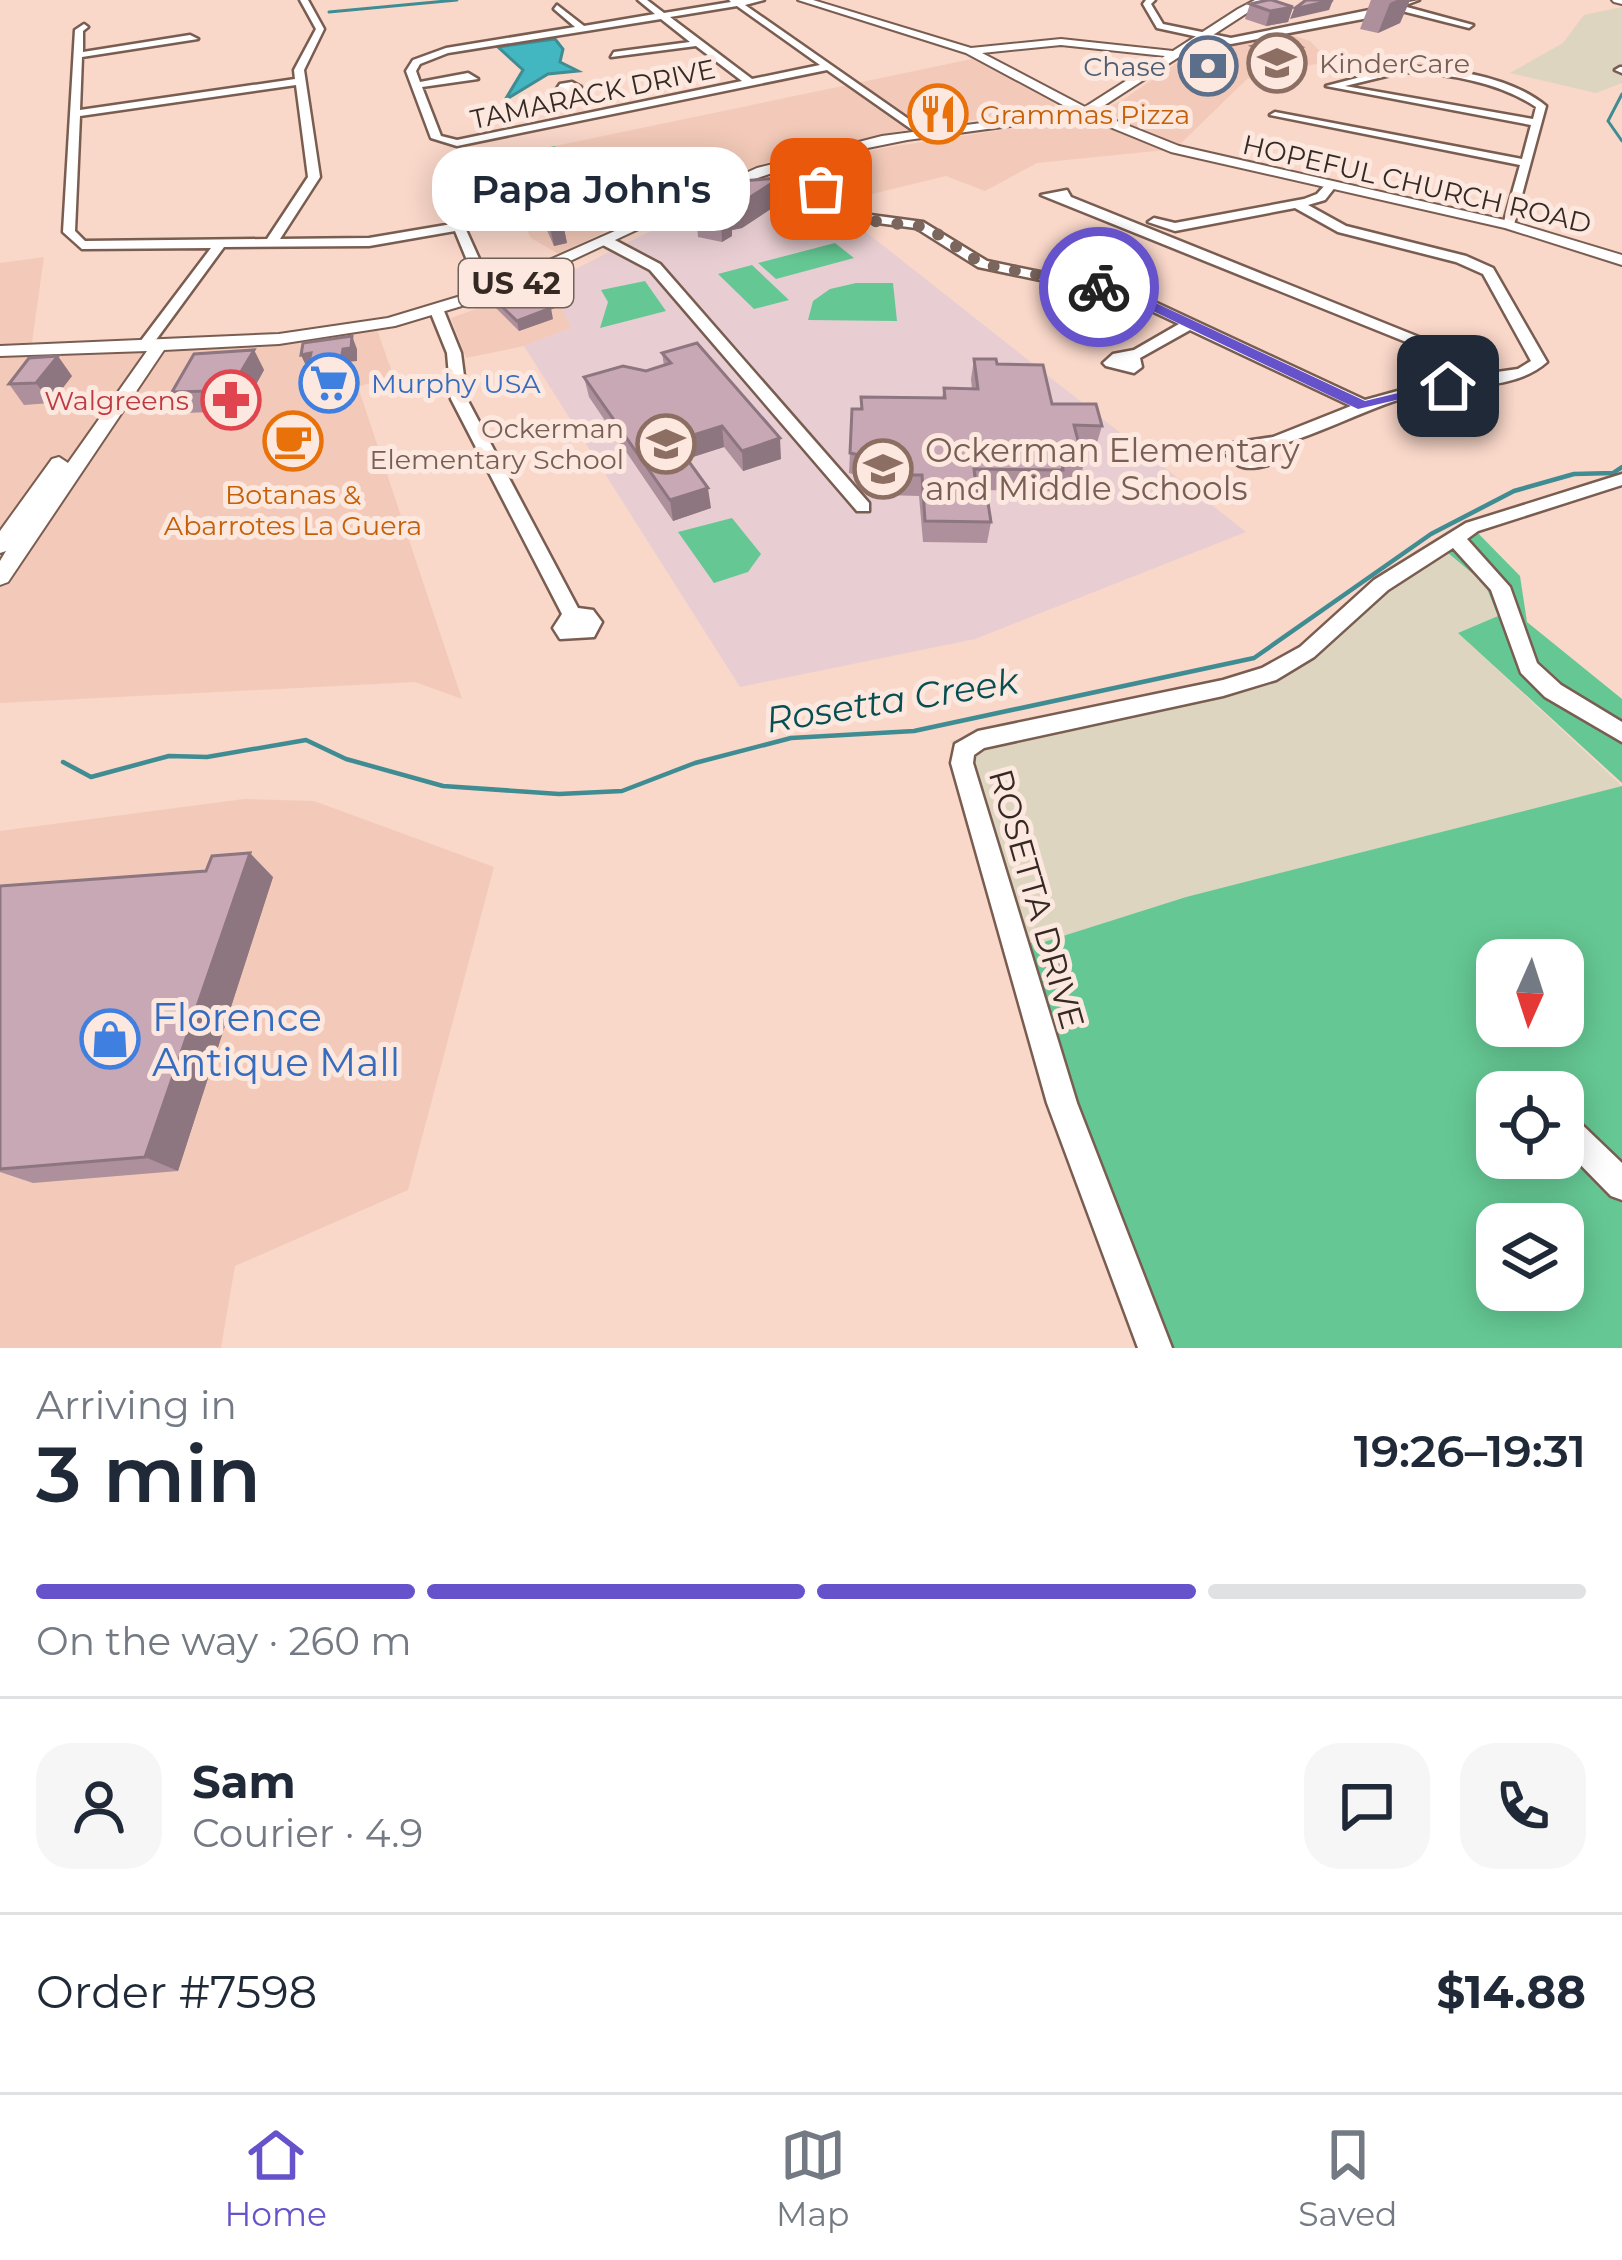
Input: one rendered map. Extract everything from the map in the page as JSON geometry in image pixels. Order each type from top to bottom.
[{"type":"main road","points":[[803,0],[970,51],[1060,41],[1174,54]]},
{"type":"main road","name":"US 42","points":[[0,351],[308,334],[437,311],[488,295],[718,186],[785,162],[1047,116],[1105,100],[1262,0]]},
{"type":"main road","name":"HOPEFUL CHURCH ROAD","points":[[970,51],[1132,134],[1197,156],[1509,225],[1622,260]]},
{"type":"main road","points":[[0,546],[153,344]]},
{"type":"main road","points":[[0,577],[153,344]]},
{"type":"street","points":[[269,244],[314,177],[301,62],[320,32],[304,0]]},
{"type":"street","points":[[642,0],[750,83]]},
{"type":"street","name":"TAMARACK DRIVE","points":[[446,51],[760,0]]},
{"type":"street","points":[[862,0],[901,0]]},
{"type":"street","points":[[1151,0],[1147,4],[1160,26],[1231,41],[1374,13],[1415,0]]},
{"type":"street","points":[[736,2],[925,134]]},
{"type":"street","points":[[557,7],[582,29]]},
{"type":"street","points":[[1343,7],[1374,13]]},
{"type":"street","points":[[1396,7],[1469,25]]},
{"type":"street","points":[[429,25],[446,51],[413,64],[417,85],[457,80]]},
{"type":"street","points":[[84,26],[79,30],[72,239],[100,248],[368,242],[458,227]]},
{"type":"street","points":[[78,55],[178,41]]},
{"type":"street","points":[[600,56],[699,43]]},
{"type":"street","name":"TAMARACK DRIVE","points":[[417,85],[436,138],[468,142],[831,66]]},
{"type":"street","points":[[1509,225],[1538,123],[1541,106],[1532,98],[1430,70],[1403,69],[1331,86],[1538,123]]},
{"type":"street","points":[[75,114],[301,81]]},
{"type":"street","points":[[573,91],[600,114]]},
{"type":"street","points":[[1294,118],[1526,163]]},
{"type":"street","points":[[785,162],[859,218],[920,225],[982,264],[1114,290],[1364,406]]},
{"type":"street","points":[[1130,221],[1176,234],[1321,196],[1330,186]]},
{"type":"street","points":[[1066,199],[1176,234],[1451,355],[1489,379]]},
{"type":"street","points":[[1258,449],[1407,392],[1531,370],[1539,362],[1488,271],[1461,259],[1342,230],[1297,203]]},
{"type":"street","points":[[449,204],[488,295]]},
{"type":"street","points":[[606,242],[655,267],[863,508]]},
{"type":"street","points":[[153,344],[182,310],[180,304],[219,245]]},
{"type":"street","points":[[437,311],[454,353],[459,399],[572,615]]},
{"type":"street","points":[[1132,357],[1191,323]]},
{"type":"street","name":"ROSETTA DRIVE","points":[[1155,1348],[1062,1103],[963,751],[978,740],[1269,674],[1307,652],[1381,585],[1491,518],[1622,479]]},
{"type":"street","points":[[1455,538],[1501,587],[1528,667],[1553,692],[1622,734]]},
{"type":"street","points":[[1584,1147],[1622,1185]]},
{"type":"shaded area","points":[[1622,7],[1622,83],[1596,93],[1510,73],[1563,43],[1584,15]]},
{"type":"shaded area","points":[[1283,32],[1310,41],[1330,61],[1247,79],[1175,149],[1037,163],[985,191],[946,176],[847,200],[804,166],[883,148],[1081,118],[1121,101],[1209,41],[1234,43]]},
{"type":"shaded area","points":[[972,59],[1054,103],[1055,108],[900,131],[788,155],[699,186],[559,254],[531,238],[519,216],[552,205],[528,181],[569,160],[555,146]]},
{"type":"shaded area","name":"Ockerman Elementary and Middle Schools","points":[[787,171],[1246,532],[975,639],[740,687],[524,346],[571,328],[550,282],[702,205]]},
{"type":"shaded area","points":[[44,257],[31,349],[278,336],[375,324],[393,375],[358,387],[462,699],[415,682],[0,703],[0,263]]},
{"type":"shaded area","points":[[550,282],[572,328],[524,346],[466,358],[451,318]]},
{"type":"shaded area","points":[[1441,547],[1485,584],[1498,616],[1459,634],[1622,786],[1186,897],[1044,942],[1016,944],[962,753],[950,741],[1223,688],[1269,674]]},
{"type":"shaded area","points":[[244,799],[314,801],[494,867],[408,1190],[235,1266],[221,1348],[0,1348],[0,831]]},
{"type":"green space","points":[[555,146],[570,161],[529,181],[553,205],[519,216],[489,160]]},
{"type":"green space","points":[[835,243],[854,258],[776,279],[758,263]]},
{"type":"green space","points":[[752,265],[789,300],[754,309],[718,274]]},
{"type":"green space","points":[[645,281],[666,311],[600,328],[608,302],[601,290]]},
{"type":"green space","points":[[893,283],[897,321],[808,320],[813,301],[830,289]]},
{"type":"green space","points":[[732,518],[761,554],[748,572],[714,583],[678,532]]},
{"type":"green space","points":[[1472,527],[1520,576],[1527,622],[1622,699],[1622,783],[1458,633],[1498,616],[1485,584],[1441,547]]},
{"type":"green space","points":[[1622,786],[1622,1348],[1155,1348],[1016,944],[1044,942],[1186,897]]},
{"type":"water","points":[[555,39],[563,49],[560,62],[578,71],[548,74],[505,100],[523,70],[498,47]]},
{"type":"building","points":[[1272,0],[1293,7],[1270,11],[1250,4]]},
{"type":"building","points":[[1306,0],[1333,0],[1294,9]]},
{"type":"building","points":[[1280,40],[1300,47],[1272,53],[1253,46]]},
{"type":"building","points":[[780,178],[741,203],[729,205],[731,211],[721,217],[696,212],[740,181]]},
{"type":"building","points":[[554,204],[563,224],[550,227],[542,209]]},
{"type":"building","points":[[520,289],[551,308],[517,321],[493,298]]},
{"type":"building","points":[[352,336],[351,348],[343,349],[338,377],[305,381],[311,353],[301,355],[303,343]]},
{"type":"building","name":"Ockerman Elementary School","points":[[697,343],[780,438],[742,451],[722,426],[674,441],[708,488],[670,500],[584,377],[623,366],[646,371],[671,363],[662,353]]},
{"type":"building","points":[[254,350],[230,390],[205,396],[208,391],[172,392],[194,354]]},
{"type":"building","points":[[58,356],[36,383],[9,384],[29,358]]},
{"type":"building","points":[[974,359],[1043,365],[1052,404],[1096,404],[1102,426],[1074,425],[1084,464],[1062,463],[1063,470],[974,469],[978,502],[988,503],[991,522],[925,521],[922,475],[886,475],[885,462],[869,462],[869,457],[850,453],[852,409],[862,409],[861,397],[945,398],[944,388],[978,389]]},
{"type":"building","name":"Florence Antique Mall","points":[[250,853],[145,1157],[0,1169],[0,886],[206,871],[212,856]]},
{"type":"waterway","points":[[329,12],[457,0]]},
{"type":"waterway","name":"Rosetta Creek","points":[[1622,94],[1608,121],[1622,141]]},
{"type":"waterway","name":"Rosetta Creek","points":[[63,762],[91,777],[169,756],[207,757],[306,740],[346,759],[443,786],[559,794],[622,791],[695,763],[791,738],[914,731],[1254,658],[1431,534],[1514,491],[1574,474],[1613,473],[1622,467]]},
{"type":"way so far","points":[[821,189],[865,220],[927,227],[982,264],[1099,287]]},
{"type":"place","name":"KinderCare","points":[[1277,63]]},
{"type":"place","name":"Chase","points":[[1208,66]]},
{"type":"place","name":"Grammas Pizza","points":[[938,114]]},
{"type":"place","name":"Papa John's","points":[[821,189]]},
{"type":"place","name":"Murphy USA","points":[[329,383]]},
{"type":"place","name":"Walgreens","points":[[231,400]]},
{"type":"place","name":"Botanas & Abarrotes La Guera","points":[[293,441]]},
{"type":"place","name":"Ockerman Elementary School","points":[[666,444]]},
{"type":"place","name":"Ockerman Elementary and Middle Schools","points":[[883,469]]},
{"type":"place","name":"Florence Antique Mall","points":[[110,1039]]},
{"type":"route","points":[[1099,287],[1138,299],[1364,406],[1407,392],[1448,386]]}]
